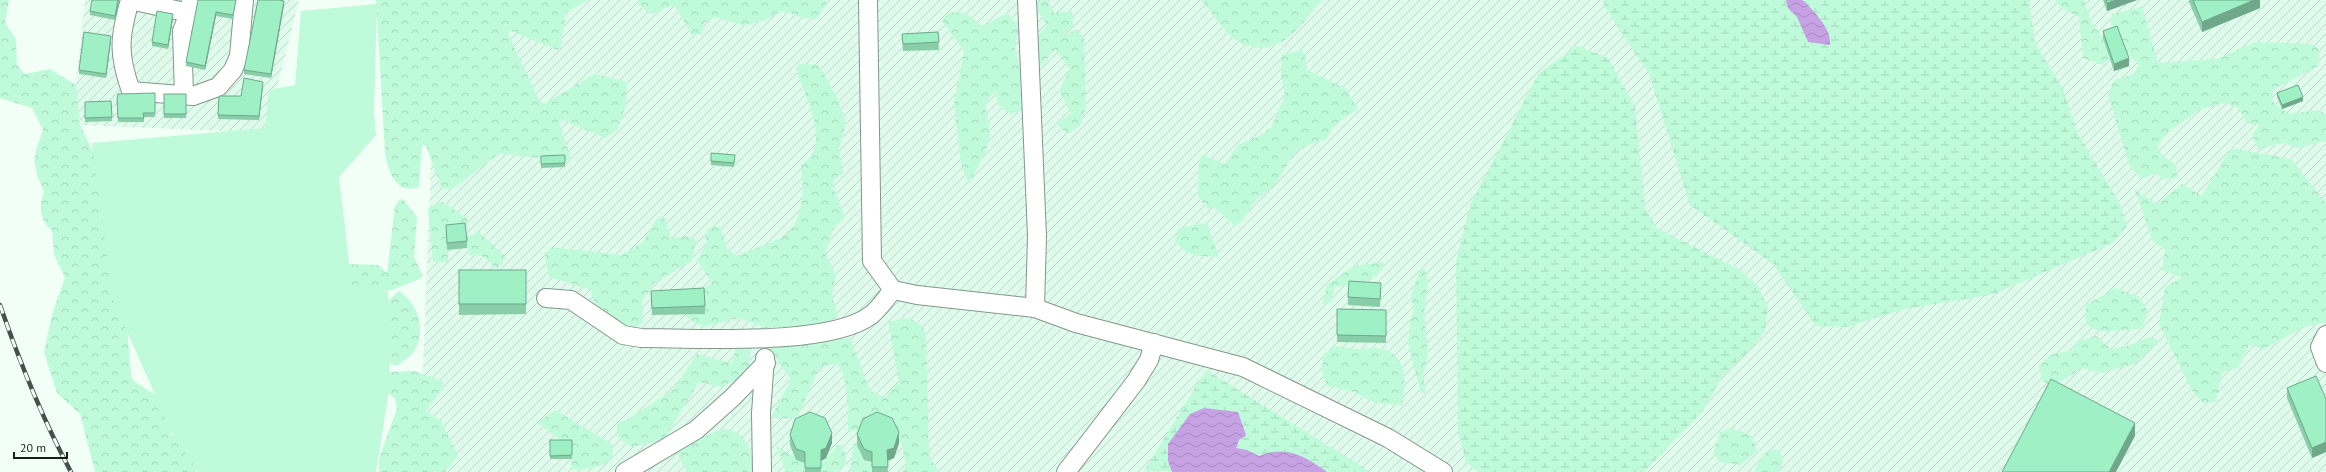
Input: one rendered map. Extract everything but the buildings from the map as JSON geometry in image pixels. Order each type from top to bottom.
[{"type":"street","points":[[184,95],[182,31],[190,7],[130,0],[122,26],[121,62],[131,91],[194,96],[218,87],[233,70],[239,56],[244,0]]},
{"type":"street","points":[[868,0],[872,261],[893,290],[917,295],[1035,308],[1076,323],[1243,367],[1388,438],[1444,472]]},
{"type":"street","points":[[1027,0],[1036,236],[1035,308]]},
{"type":"street","points":[[546,298],[571,300],[623,335],[641,338],[762,338],[818,335],[842,328],[871,315],[893,290]]},
{"type":"street","points":[[2326,335],[2320,347],[2326,363]]},
{"type":"street","points":[[762,338],[766,363],[762,413],[762,472]]},
{"type":"street","points":[[1066,472],[1136,381],[1150,360],[1154,343]]},
{"type":"street","points":[[625,472],[696,430],[732,398],[766,363]]},
{"type":"shaded area","points":[[85,0],[299,0],[266,133],[80,125],[76,85]]},
{"type":"shaded area","points":[[437,0],[2326,0],[2326,472],[419,472]]},
{"type":"green space","points":[[0,0],[9,0],[5,23],[16,39],[17,65],[25,74],[50,69],[76,85],[80,125],[100,166],[127,326],[131,375],[134,381],[163,400],[172,435],[197,446],[199,453],[196,472],[95,472],[80,414],[57,393],[44,352],[52,315],[65,277],[54,255],[52,231],[42,217],[41,212],[41,202],[44,191],[34,161],[43,130],[32,108],[0,98]]},
{"type":"green space","points":[[376,0],[588,0],[566,13],[560,51],[506,29],[539,101],[544,104],[594,74],[627,82],[626,104],[618,129],[605,138],[563,120],[559,123],[572,161],[499,154],[452,189],[442,189],[426,146],[422,145],[419,187],[411,189],[404,188],[394,180],[388,167],[385,153]]},
{"type":"green space","points":[[638,0],[825,0],[827,4],[816,19],[804,18],[782,11],[768,19],[744,26],[715,17],[704,23],[702,34],[692,35],[674,5],[650,14],[638,4]]},
{"type":"green space","points":[[1041,0],[1047,0],[1054,13],[1072,11],[1073,26],[1063,36],[1076,30],[1084,37],[1086,107],[1080,126],[1067,134],[1057,124],[1071,113],[1059,91],[1070,69],[1055,49],[1041,67],[1035,40],[1047,25],[1033,5]]},
{"type":"green space","points":[[1201,0],[1322,0],[1295,31],[1285,40],[1275,45],[1263,48],[1250,46],[1231,37]]},
{"type":"green space","points":[[1603,0],[2029,0],[2035,43],[2064,91],[2078,134],[2120,204],[2127,226],[2113,243],[1991,295],[1905,309],[1847,327],[1816,326],[1773,264],[1690,205],[1649,74],[1606,9]]},
{"type":"green space","points":[[2055,0],[2084,0],[2091,21],[2103,38],[2109,58],[2103,65],[2083,58],[2079,17],[2060,7]]},
{"type":"green space","points":[[377,4],[374,115],[376,135],[339,177],[352,287],[388,284],[390,384],[376,472],[198,472],[171,431],[113,300],[92,143],[265,128],[269,90],[295,85],[301,11]]},
{"type":"green space","points":[[2142,7],[2158,63],[2217,59],[2255,42],[2313,44],[2316,46],[2319,51],[2318,66],[2273,90],[2272,101],[2288,114],[2320,110],[2326,115],[2326,141],[2297,148],[2284,143],[2258,149],[2252,135],[2260,124],[2247,124],[2238,107],[2225,103],[2201,109],[2165,134],[2158,146],[2162,156],[2176,164],[2177,178],[2163,179],[2156,173],[2142,179],[2129,165],[2108,94],[2114,80],[2134,74],[2139,65],[2115,35],[2111,21],[2112,14]]},
{"type":"green space","points":[[948,12],[965,13],[983,26],[1007,13],[1019,26],[1015,48],[1029,101],[1021,111],[1010,114],[999,105],[995,92],[990,97],[986,107],[990,129],[989,141],[969,184],[961,164],[954,104],[964,51],[942,21]]},
{"type":"green space","points":[[1577,46],[1608,58],[1635,107],[1645,208],[1657,228],[1740,270],[1758,286],[1768,308],[1765,331],[1753,347],[1723,375],[1702,412],[1644,472],[1478,472],[1466,462],[1458,432],[1456,261],[1470,205],[1539,73]]},
{"type":"green space","points":[[1301,50],[1305,54],[1307,70],[1346,89],[1358,109],[1335,124],[1326,139],[1313,143],[1298,151],[1269,191],[1256,200],[1244,218],[1235,226],[1214,207],[1208,209],[1198,197],[1199,159],[1203,155],[1225,164],[1238,145],[1261,135],[1271,127],[1285,96],[1281,73],[1282,55]]},
{"type":"green space","points":[[799,64],[819,65],[838,100],[846,123],[839,149],[843,173],[833,180],[833,187],[845,217],[833,229],[825,253],[836,275],[832,297],[838,317],[829,321],[828,325],[792,330],[766,328],[739,318],[703,327],[686,317],[686,300],[712,283],[697,260],[707,243],[705,235],[709,228],[720,226],[727,248],[736,256],[784,236],[793,226],[800,210],[802,201],[801,165],[812,154],[816,135],[812,112],[796,71]]},
{"type":"green space","points":[[2231,148],[2291,159],[2326,203],[2326,323],[2306,326],[2264,349],[2249,345],[2239,367],[2223,372],[2215,402],[2203,403],[2191,389],[2159,324],[2165,287],[2182,278],[2162,270],[2165,250],[2152,240],[2135,190],[2157,204],[2182,184],[2202,196]]},
{"type":"green space","points":[[403,199],[417,217],[414,257],[423,276],[420,279],[392,290],[352,287],[343,264],[378,265],[387,273],[395,206],[399,200]]},
{"type":"green space","points":[[442,202],[467,218],[468,226],[446,232],[448,262],[433,262],[428,209],[430,206]]},
{"type":"green space","points":[[658,217],[665,219],[671,238],[689,236],[696,240],[692,261],[654,283],[642,301],[643,322],[620,340],[597,317],[591,290],[549,277],[545,257],[551,247],[621,255],[642,243]]},
{"type":"green space","points":[[1207,223],[1219,257],[1199,256],[1188,253],[1179,246],[1175,240],[1179,228]]},
{"type":"green space","points":[[479,232],[506,257],[497,269],[483,256],[469,255],[465,237]]},
{"type":"green space","points":[[1383,262],[1385,264],[1376,276],[1357,284],[1335,287],[1331,302],[1322,304],[1327,285],[1354,266]]},
{"type":"green space","points":[[1420,269],[1425,270],[1428,282],[1424,314],[1428,354],[1423,376],[1426,393],[1421,393],[1408,343],[1410,322],[1414,311],[1411,295]]},
{"type":"green space","points":[[2115,288],[2139,297],[2147,310],[2144,325],[2139,329],[2101,331],[2089,326],[2086,321],[2086,305]]},
{"type":"green space","points":[[399,291],[412,304],[416,311],[419,320],[420,338],[412,354],[397,366],[383,362],[382,354],[389,300]]},
{"type":"green space","points":[[910,318],[924,328],[926,336],[929,449],[930,458],[939,472],[903,472],[906,465],[901,442],[882,424],[863,430],[848,431],[848,405],[845,383],[840,367],[835,364],[828,365],[818,370],[798,416],[794,418],[775,418],[772,415],[791,380],[771,351],[773,343],[850,338],[870,391],[885,397],[899,382],[888,322]]},
{"type":"green space","points":[[2096,336],[2111,349],[2127,346],[2150,337],[2159,341],[2135,364],[2101,373],[2083,368],[2058,383],[2049,385],[2042,380],[2039,366],[2050,355],[2073,350],[2076,342]]},
{"type":"green space","points":[[737,342],[751,342],[749,371],[747,375],[721,387],[699,382],[664,439],[660,441],[631,447],[617,436],[618,422],[626,420],[673,390],[697,354],[732,363]]},
{"type":"green space","points":[[1336,346],[1355,349],[1376,348],[1394,355],[1400,361],[1403,369],[1405,387],[1402,405],[1376,403],[1353,392],[1327,386],[1322,372],[1323,355]]},
{"type":"green space","points":[[1206,370],[1371,472],[1144,471]]},
{"type":"green space","points":[[414,371],[442,381],[443,388],[426,411],[441,421],[458,456],[445,472],[379,472],[379,458],[397,409],[395,399],[378,383],[388,372]]},
{"type":"green space","points":[[555,410],[612,444],[613,454],[610,460],[603,465],[592,468],[572,469],[572,444],[561,440],[537,423]]},
{"type":"green space","points":[[1731,428],[1752,436],[1757,451],[1741,465],[1719,462],[1714,452],[1720,432]]},
{"type":"green space","points":[[722,429],[730,430],[742,437],[749,450],[754,472],[687,472],[675,449]]},
{"type":"green space","points":[[854,443],[857,445],[878,472],[850,472]]},
{"type":"green space","points":[[838,445],[842,445],[846,456],[846,465],[835,472],[786,472],[776,446],[816,469]]},
{"type":"green space","points":[[1775,449],[1780,451],[1783,462],[1779,472],[1754,472],[1764,454]]},
{"type":"water","points":[[1786,0],[1802,0],[1806,3],[1819,17],[1826,28],[1830,39],[1830,45],[1808,42],[1797,17],[1788,8]]},
{"type":"water","points":[[1204,408],[1238,412],[1246,435],[1239,440],[1236,448],[1247,450],[1259,456],[1278,452],[1295,454],[1311,461],[1327,472],[1172,472],[1168,461],[1168,444],[1190,414]]},
{"type":"railway","points":[[0,305],[32,390],[50,431],[71,472]]}]
